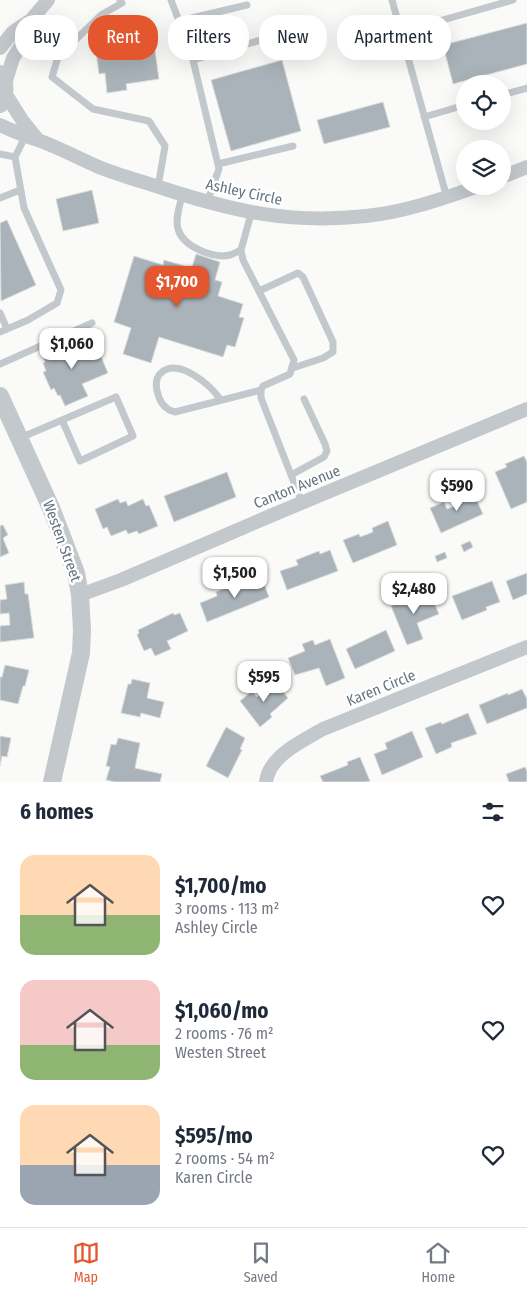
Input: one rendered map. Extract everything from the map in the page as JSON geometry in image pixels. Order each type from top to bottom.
[{"type":"street","points":[[35,15],[48,0]]},
{"type":"street","points":[[0,48],[15,31]]},
{"type":"street","points":[[2,89],[15,55]]},
{"type":"street","name":"Ashley Circle","points":[[2,89],[32,139]]},
{"type":"street","name":"Ashley Circle","points":[[0,125],[103,168],[182,195],[251,214],[295,218],[351,218],[415,208],[456,195]]},
{"type":"street","points":[[511,173],[527,167]]},
{"type":"street","name":"Westen Street","points":[[0,396],[58,526],[76,573],[80,595],[81,653],[52,782]]},
{"type":"street","name":"Canton Avenue","points":[[80,595],[121,580],[527,409]]},
{"type":"street","name":"Karen Circle","points":[[266,782],[274,762],[322,729],[527,648]]},
{"type":"lane","points":[[120,0],[122,3],[101,15],[58,57],[52,77],[94,109],[149,121],[165,146],[158,187]]},
{"type":"lane","points":[[171,0],[179,21],[247,5]]},
{"type":"lane","points":[[392,0],[396,15]]},
{"type":"lane","points":[[451,18],[513,0]]},
{"type":"lane","points":[[207,202],[219,169],[193,60],[259,41]]},
{"type":"lane","points":[[409,60],[447,198]]},
{"type":"lane","points":[[511,92],[527,88]]},
{"type":"lane","points":[[424,117],[456,108]]},
{"type":"lane","points":[[15,157],[32,139]]},
{"type":"lane","points":[[218,164],[293,146]]},
{"type":"lane","points":[[0,154],[15,157]]},
{"type":"lane","points":[[0,313],[3,330],[28,320],[57,302],[61,290],[24,208],[15,157]]},
{"type":"lane","points":[[0,198],[20,190]]},
{"type":"lane","points":[[182,195],[177,223],[179,231],[192,247],[224,255],[230,255],[241,250]]},
{"type":"lane","points":[[251,214],[241,250],[243,260],[294,360],[290,374],[263,386],[261,398],[302,503]]},
{"type":"lane","points":[[259,291],[298,274],[303,277],[333,342],[333,352],[323,358],[293,368]]},
{"type":"lane","points":[[0,364],[92,323]]},
{"type":"lane","points":[[220,399],[207,383],[175,368],[162,372],[157,377],[156,387],[161,400],[167,409],[175,412],[261,390]]},
{"type":"lane","points":[[19,438],[116,397],[133,436],[80,461],[62,420]]},
{"type":"lane","points":[[291,475],[324,458],[326,451],[325,444],[304,399]]},
{"type":"building","points":[[527,23],[527,64],[486,75],[456,75],[456,83],[453,84],[447,60],[451,60],[451,43]]},
{"type":"building","points":[[97,60],[156,60],[159,79],[126,84],[127,90],[107,93],[105,73],[99,74]]},
{"type":"building","points":[[282,60],[301,131],[231,151],[211,80]]},
{"type":"building","points":[[383,102],[390,127],[324,144],[317,120]]},
{"type":"building","points":[[92,190],[99,223],[63,231],[56,199]]},
{"type":"building","points":[[7,220],[36,285],[1,301],[0,223]]},
{"type":"building","points":[[196,254],[220,262],[215,280],[222,282],[218,296],[243,304],[239,317],[244,318],[235,347],[227,345],[223,357],[159,337],[151,363],[123,354],[131,328],[114,322],[134,256],[163,265],[164,260],[185,266],[183,272],[190,274]]},
{"type":"building","points":[[94,340],[108,373],[82,384],[88,396],[65,406],[54,388],[51,390],[43,372],[46,371],[41,351],[63,342],[67,352]]},
{"type":"building","points":[[524,456],[527,462],[527,502],[511,509],[495,472],[507,467],[505,464]]},
{"type":"building","points":[[227,472],[236,497],[174,522],[164,496]]},
{"type":"building","points":[[472,490],[483,514],[441,533],[430,508],[444,502],[447,509],[460,504],[457,496]]},
{"type":"building","points":[[118,499],[120,503],[126,501],[128,506],[143,499],[146,506],[149,505],[158,526],[139,534],[137,531],[128,534],[126,530],[111,536],[107,527],[103,529],[95,509]]},
{"type":"building","points":[[388,521],[397,545],[353,563],[343,540],[359,534],[360,537],[373,532],[372,528]]},
{"type":"building","points":[[3,525],[8,535],[3,538],[9,553],[0,557],[0,526]]},
{"type":"building","points":[[470,541],[473,547],[464,552],[461,545]]},
{"type":"building","points":[[330,550],[338,571],[287,590],[280,571],[298,565],[296,560],[319,551],[320,554]]},
{"type":"building","points":[[445,552],[447,558],[437,562],[435,556]]},
{"type":"building","points":[[527,573],[527,594],[513,600],[506,581]]},
{"type":"building","points":[[261,576],[269,597],[207,622],[200,603],[217,596],[216,592]]},
{"type":"building","points":[[492,581],[500,602],[486,607],[487,610],[462,620],[452,596]]},
{"type":"building","points":[[24,582],[25,594],[28,594],[34,638],[0,642],[0,626],[10,625],[9,613],[0,614],[0,600],[7,599],[5,585]]},
{"type":"building","points":[[429,591],[439,614],[417,623],[423,639],[407,645],[391,606]]},
{"type":"building","points":[[173,613],[174,615],[180,613],[188,631],[167,641],[171,649],[155,656],[151,648],[144,651],[137,635],[139,633],[138,630]]},
{"type":"building","points":[[386,630],[395,651],[355,669],[346,649]]},
{"type":"building","points":[[330,639],[345,678],[326,686],[319,668],[295,675],[288,658],[305,651],[302,644],[313,640],[315,645]]},
{"type":"building","points":[[5,665],[29,670],[18,704],[0,700],[0,677],[2,677]]},
{"type":"building","points":[[132,679],[150,683],[147,698],[164,702],[160,718],[141,713],[140,717],[121,713],[128,684],[131,684]]},
{"type":"building","points":[[275,682],[288,698],[270,714],[272,717],[260,727],[240,701],[252,691],[257,697]]},
{"type":"building","points":[[522,689],[527,699],[527,708],[487,724],[479,705]]},
{"type":"building","points":[[468,713],[477,734],[451,743],[452,747],[436,754],[425,728],[441,722],[442,724]]},
{"type":"building","points":[[226,727],[245,738],[240,749],[242,750],[228,778],[206,766]]},
{"type":"building","points":[[412,731],[423,757],[382,775],[374,754],[387,749],[385,743]]},
{"type":"building","points":[[0,736],[11,738],[7,757],[2,756],[0,766]]},
{"type":"building","points":[[118,738],[140,743],[135,768],[162,774],[160,782],[115,782],[106,780],[110,767],[106,766],[111,744],[116,745]]},
{"type":"building","points":[[360,757],[370,781],[323,782],[320,776],[348,765],[347,762]]},
{"type":"building","points":[[525,767],[527,782],[509,782],[506,774]]}]
